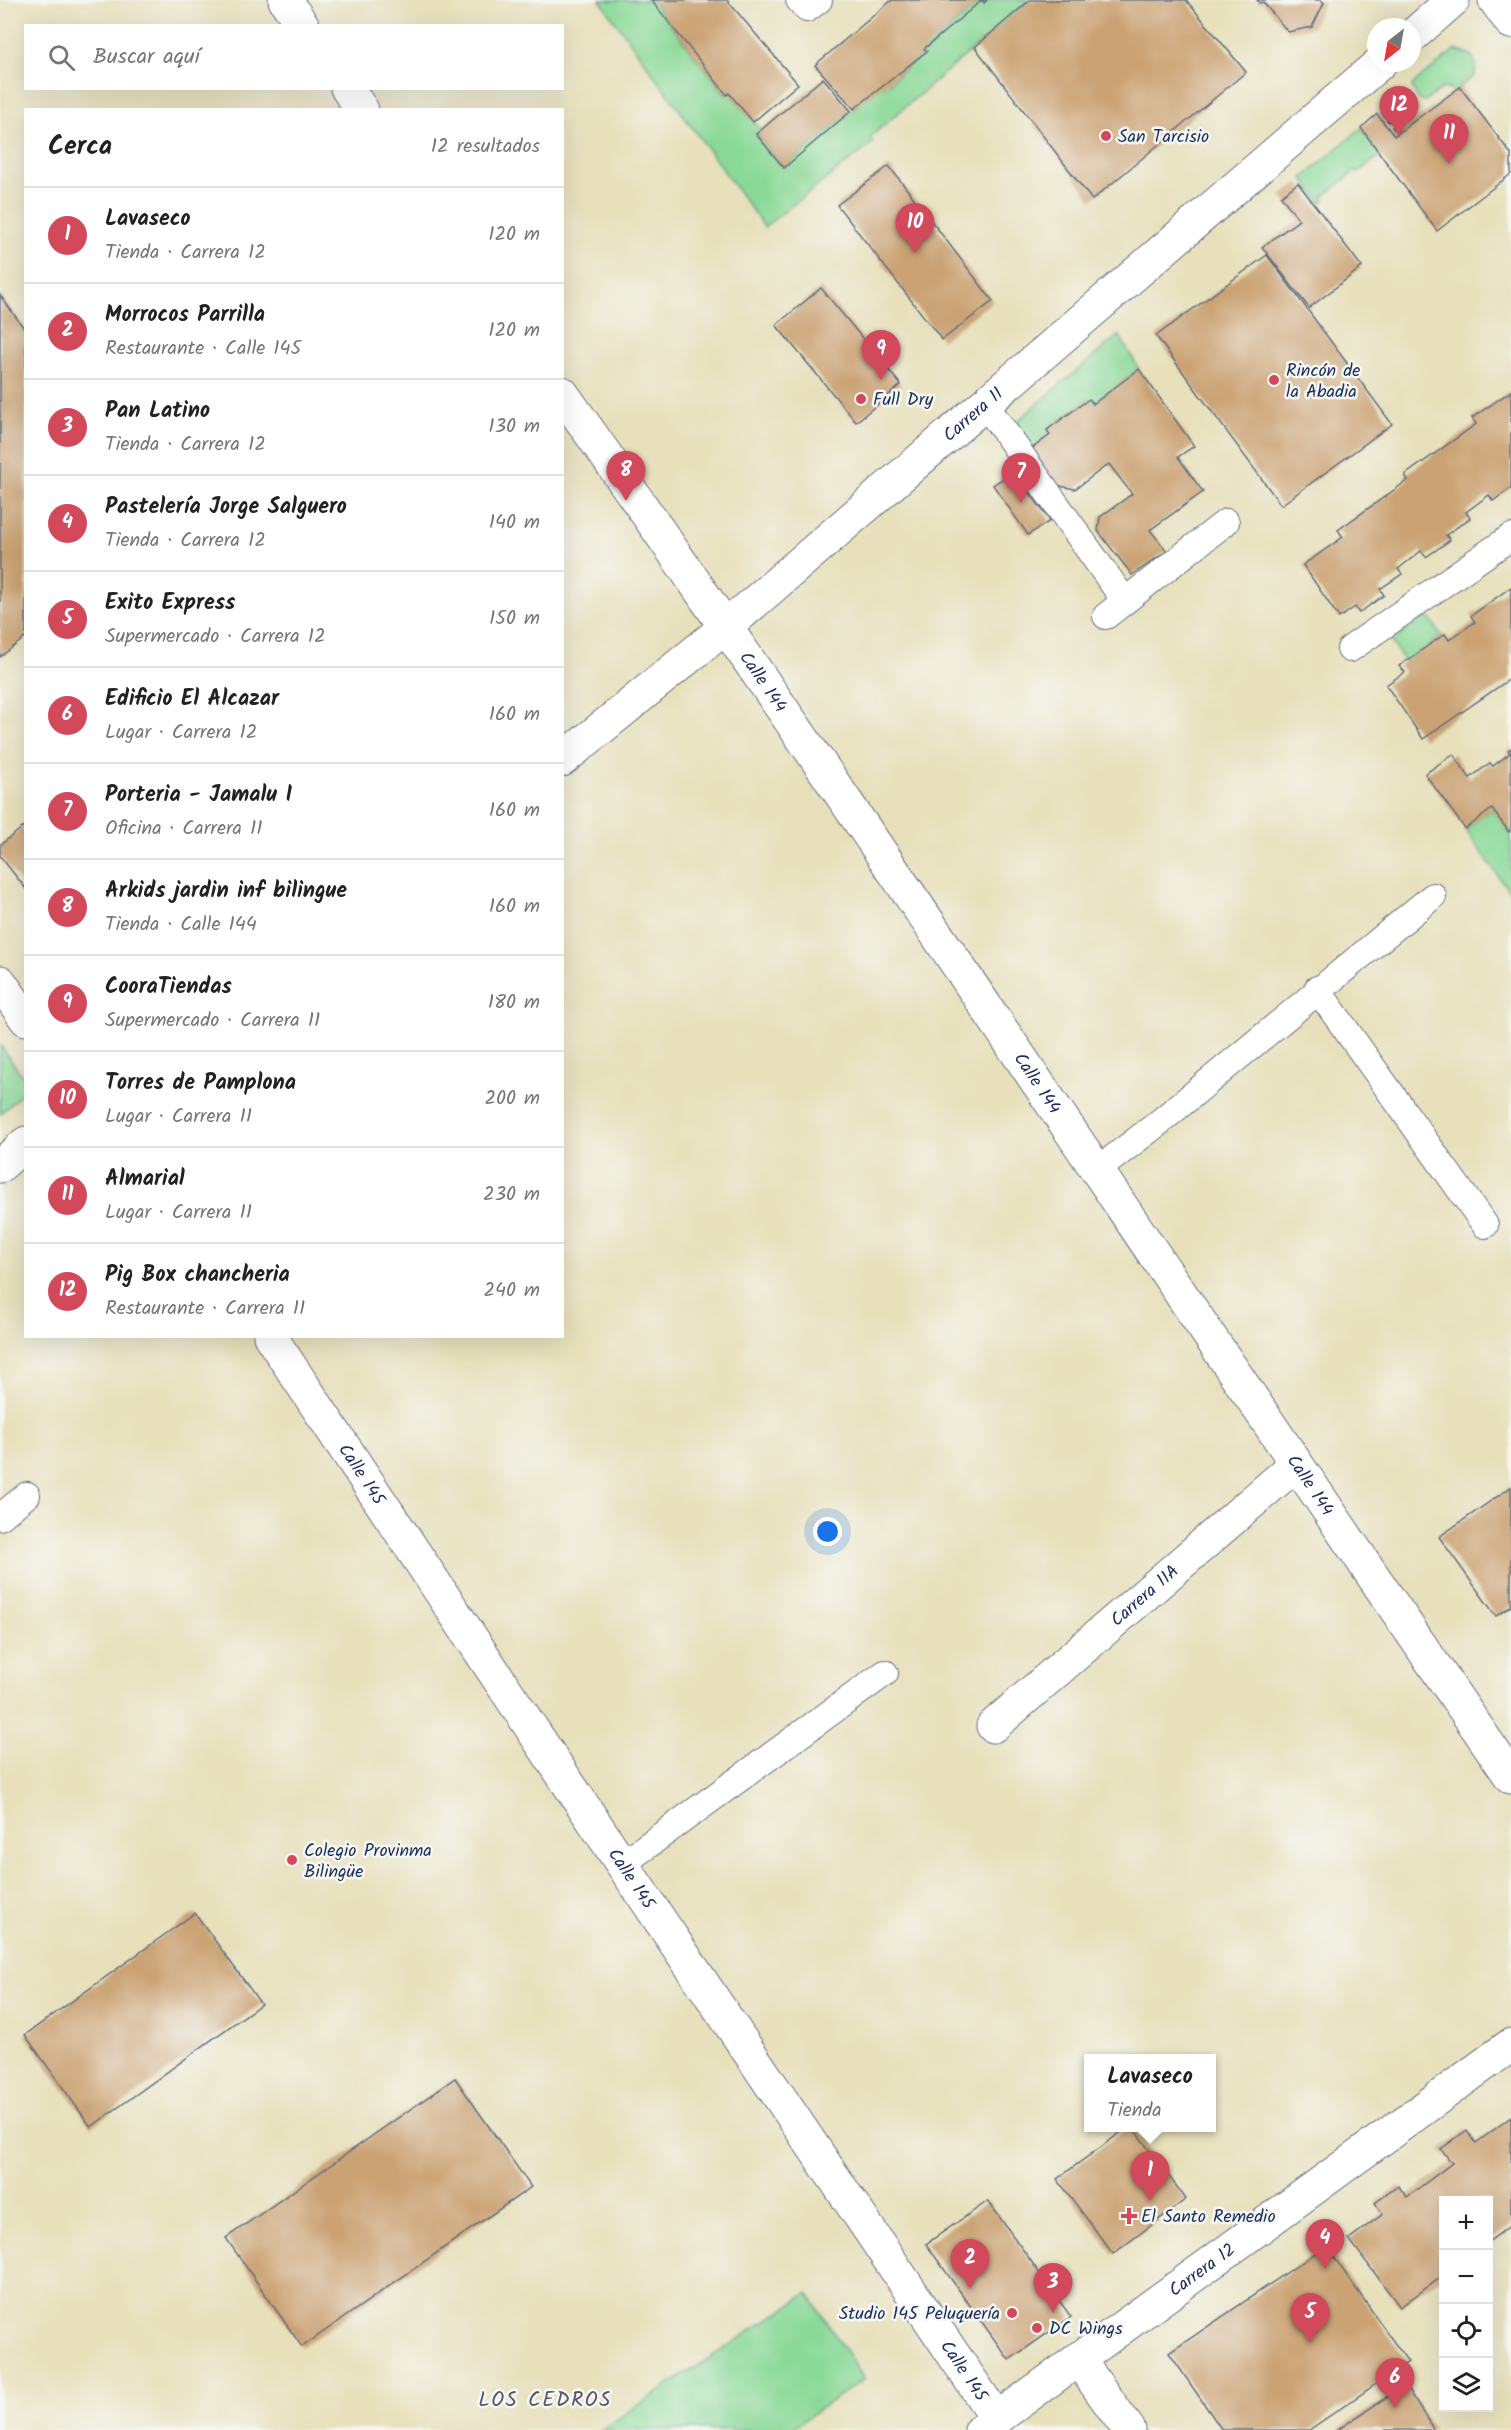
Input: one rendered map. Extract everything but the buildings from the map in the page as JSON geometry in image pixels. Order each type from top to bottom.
[{"type":"street","points":[[285,0],[302,24]]},
{"type":"street","points":[[1421,28],[1453,0]]},
{"type":"street","points":[[1495,0],[1511,22]]},
{"type":"street","name":"Carrera 11","points":[[564,758],[727,626],[1370,72]]},
{"type":"street","points":[[348,90],[361,108]]},
{"type":"street","name":"Calle 144","points":[[564,396],[727,626],[1295,1465],[1511,1777]]},
{"type":"street","points":[[0,982],[24,1016]]},
{"type":"street","points":[[0,1166],[24,1145]]},
{"type":"street","name":"Calle 145","points":[[271,1338],[622,1864],[989,2424]]},
{"type":"street","name":"Carrera 11A","points":[[993,1726],[1295,1465]]},
{"type":"street","name":"Carrera 12","points":[[989,2424],[1511,2045]]},
{"type":"street","points":[[1078,2359],[1129,2430]]},
{"type":"lane","points":[[799,0],[807,9],[819,0]]},
{"type":"lane","points":[[985,404],[1116,609],[1226,522]]},
{"type":"lane","points":[[1350,649],[1511,537]]},
{"type":"lane","points":[[1096,1171],[1156,1125],[1317,989],[1433,896]]},
{"type":"lane","points":[[1317,989],[1485,1225]]},
{"type":"lane","points":[[0,1517],[27,1495]]},
{"type":"lane","points":[[622,1864],[885,1673]]},
{"type":"path","points":[[1405,90],[1415,103]]},
{"type":"path","points":[[1382,111],[1397,131]]},
{"type":"green space","points":[[600,0],[651,0],[726,95],[729,93],[761,130],[756,134],[784,168],[882,85],[885,87],[982,0],[984,3],[987,0],[1030,0],[870,137],[873,143],[764,227]]},
{"type":"green space","points":[[1455,50],[1471,55],[1476,64],[1475,75],[1452,93],[1449,89],[1443,88],[1425,101],[1419,100],[1412,87],[1413,84]]},
{"type":"green space","points":[[1361,128],[1381,155],[1357,173],[1355,171],[1323,197],[1325,200],[1321,203],[1303,178]]},
{"type":"green space","points":[[1119,335],[1139,369],[1093,404],[1088,399],[1047,430],[1050,435],[1030,450],[1013,425]]},
{"type":"green space","points":[[1428,616],[1442,636],[1405,662],[1391,641]]},
{"type":"green space","points":[[1492,809],[1509,831],[1511,830],[1511,894],[1465,829]]},
{"type":"green space","points":[[0,1045],[24,1079],[24,1092],[0,1114]]},
{"type":"green space","points":[[808,2293],[864,2379],[789,2430],[601,2430]]},
{"type":"place","name":"San Tarcisio","points":[[1106,136]]},
{"type":"place","name":"Pig Box chancheria","points":[[1399,136]]},
{"type":"place","name":"Almarial","points":[[1449,164]]},
{"type":"place","name":"Torres de Pamplona","points":[[915,253]]},
{"type":"place","name":"CooraTiendas","points":[[881,380]]},
{"type":"place","name":"Rincón de la Abadia","points":[[1274,380]]},
{"type":"place","name":"Full Dry","points":[[861,399]]},
{"type":"place","name":"Arkids jardin inf bilingue","points":[[626,501]]},
{"type":"place","name":"Porteria - Jamalu I","points":[[1021,503]]},
{"type":"place","name":"Colegio Provinma Bilingüe","points":[[292,1860]]},
{"type":"place","name":"Lavaseco","points":[[1150,2201]]},
{"type":"place","name":"El Santo Remedio","points":[[1129,2216]]},
{"type":"place","name":"Pastelería Jorge Salguero","points":[[1325,2269]]},
{"type":"place","name":"Morrocos Parrilla","points":[[970,2289]]},
{"type":"place","name":"Studio 145 Peluquería","points":[[1012,2313]]},
{"type":"place","name":"Pan Latino","points":[[1053,2313]]},
{"type":"place","name":"DC Wings","points":[[1037,2328]]},
{"type":"place","name":"Exito Express","points":[[1310,2343]]},
{"type":"place","name":"Edificio El Alcazar","points":[[1395,2408]]},
{"type":"district","name":"LOS CEDROS","points":[[545,2399]]}]
